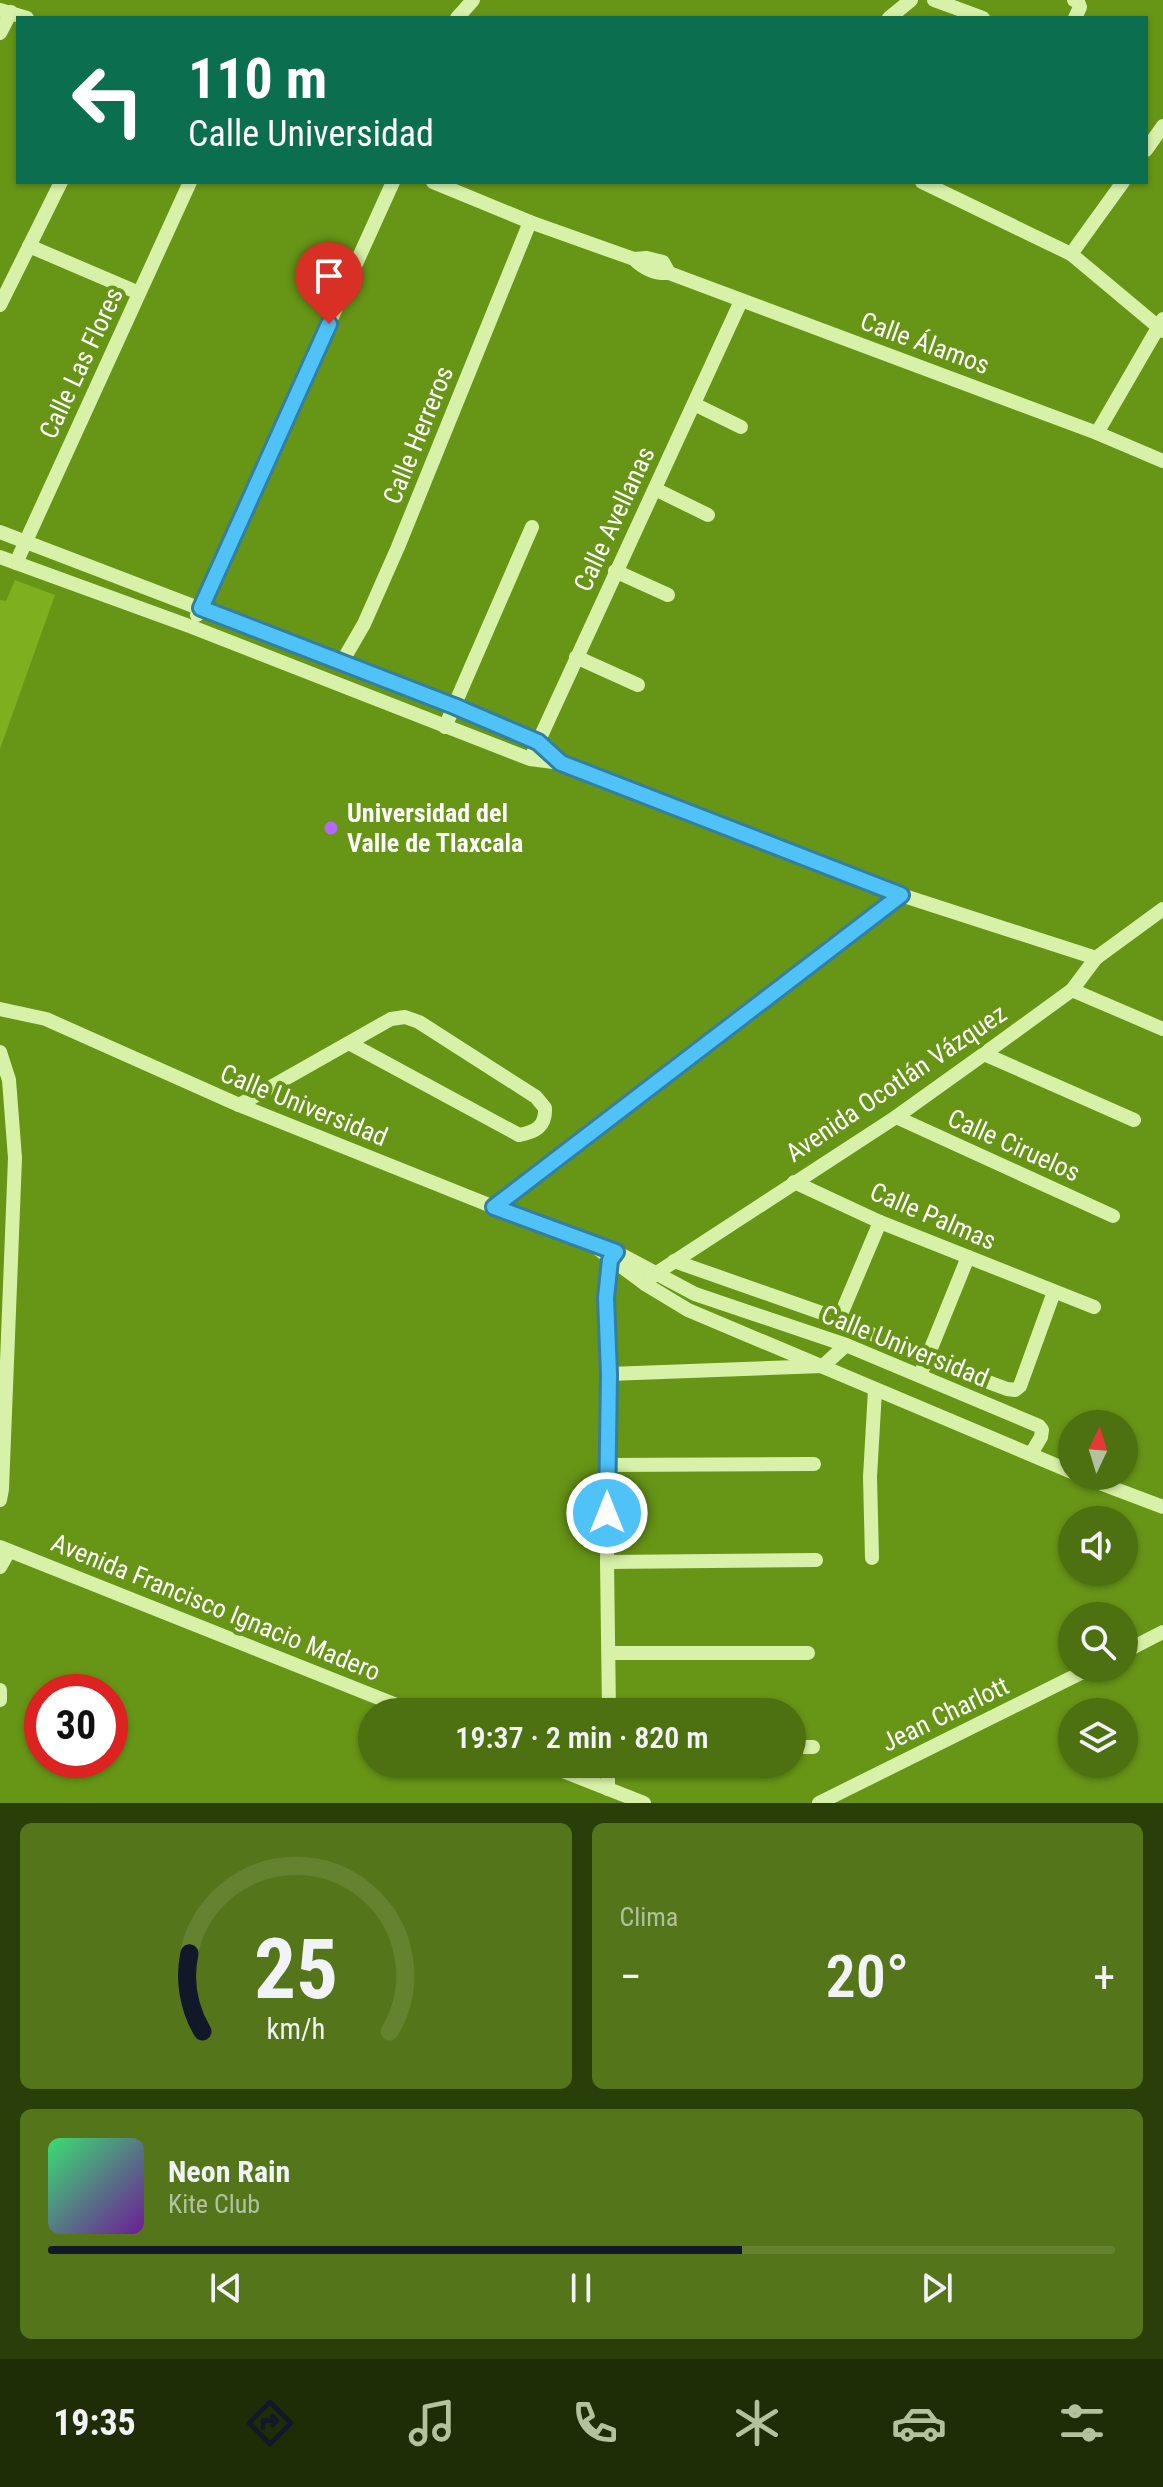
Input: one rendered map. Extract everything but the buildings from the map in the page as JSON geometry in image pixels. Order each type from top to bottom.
[{"type":"street","points":[[459,16],[473,0]]},
{"type":"street","points":[[891,16],[911,0]]},
{"type":"street","points":[[934,0],[965,10]]},
{"type":"street","points":[[0,33],[5,11]]},
{"type":"street","points":[[1148,144],[1163,126]]},
{"type":"street","points":[[0,305],[60,184]]},
{"type":"street","name":"Calle Las Flores","points":[[16,563],[189,184]]},
{"type":"street","points":[[192,627],[392,184]]},
{"type":"street","name":"Calle Álamos","points":[[438,184],[530,222],[634,259],[642,267],[669,273],[1097,433],[1163,461]]},
{"type":"street","points":[[926,184],[1071,254],[1161,325],[1097,433]]},
{"type":"street","points":[[1071,254],[1122,184]]},
{"type":"street","name":"Calle Herreros","points":[[342,662],[364,624],[398,547],[530,222]]},
{"type":"street","points":[[29,246],[139,293]]},
{"type":"street","name":"Calle Avellanas","points":[[530,759],[741,301]]},
{"type":"street","points":[[694,404],[741,427]]},
{"type":"street","points":[[655,489],[708,515]]},
{"type":"street","points":[[445,727],[532,527]]},
{"type":"street","points":[[0,532],[454,706],[538,742],[561,763]]},
{"type":"street","points":[[0,557],[192,627],[530,759],[561,763],[901,895],[1096,958]]},
{"type":"street","points":[[615,571],[668,595]]},
{"type":"street","points":[[576,657],[638,685]]},
{"type":"street","points":[[494,1207],[901,895]]},
{"type":"street","name":"Avenida Ocotlán Vázquez","points":[[650,1279],[896,1117],[984,1054],[1072,990],[1096,958],[1163,909]]},
{"type":"street","points":[[1072,990],[1163,1029]]},
{"type":"street","name":"Calle Universidad","points":[[0,1009],[46,1019],[239,1105],[592,1243],[650,1279],[688,1310],[1058,1466]]},
{"type":"street","points":[[239,1105],[391,1019],[405,1017],[419,1022],[536,1097],[545,1108],[542,1125],[534,1132],[519,1135],[349,1043]]},
{"type":"street","points":[[0,1052],[9,1080],[15,1158],[0,1500]]},
{"type":"street","points":[[984,1054],[1134,1120]]},
{"type":"street","name":"Calle Ciruelos","points":[[896,1117],[1113,1216]]},
{"type":"street","name":"Calle Palmas","points":[[794,1182],[880,1222],[1094,1307]]},
{"type":"street","points":[[839,1319],[880,1222]]},
{"type":"street","points":[[609,1698],[609,1374],[606,1298],[613,1256]]},
{"type":"street","points":[[919,1376],[968,1257]]},
{"type":"street","points":[[674,1261],[839,1319],[926,1359],[1015,1390],[1020,1386],[1054,1292]]},
{"type":"street","name":"Calle Universidad","points":[[650,1279],[846,1345],[1039,1426],[1041,1437],[1031,1454]]},
{"type":"street","points":[[609,1374],[823,1366],[846,1345]]},
{"type":"street","points":[[872,1558],[870,1477],[875,1390]]},
{"type":"street","points":[[607,1465],[814,1464]]},
{"type":"street","points":[[1118,1490],[1163,1507]]},
{"type":"street","points":[[0,1567],[4,1549]]},
{"type":"street","name":"Avenida Francisco Ignacio Madero","points":[[4,1549],[379,1698]]},
{"type":"street","points":[[607,1562],[816,1560]]},
{"type":"street","points":[[1138,1645],[1163,1632]]},
{"type":"street","points":[[609,1653],[808,1653]]},
{"type":"street","name":"Jean Charlott","points":[[819,1803],[1063,1682]]},
{"type":"street","points":[[0,1690],[0,1700]]},
{"type":"street","points":[[806,1747],[813,1747]]},
{"type":"street","points":[[580,1778],[644,1803]]},
{"type":"street","points":[[608,1778],[608,1789]]},
{"type":"green space","points":[[15,580],[55,595],[0,749],[0,600],[6,601]]},
{"type":"place","name":"Universidad del Valle de Tlaxcala","points":[[331,828]]},
{"type":"route","points":[[329,324],[201,608],[454,706],[538,742],[561,763],[901,895],[494,1207],[616,1252],[610,1260],[606,1298],[609,1374],[607,1513]]}]
